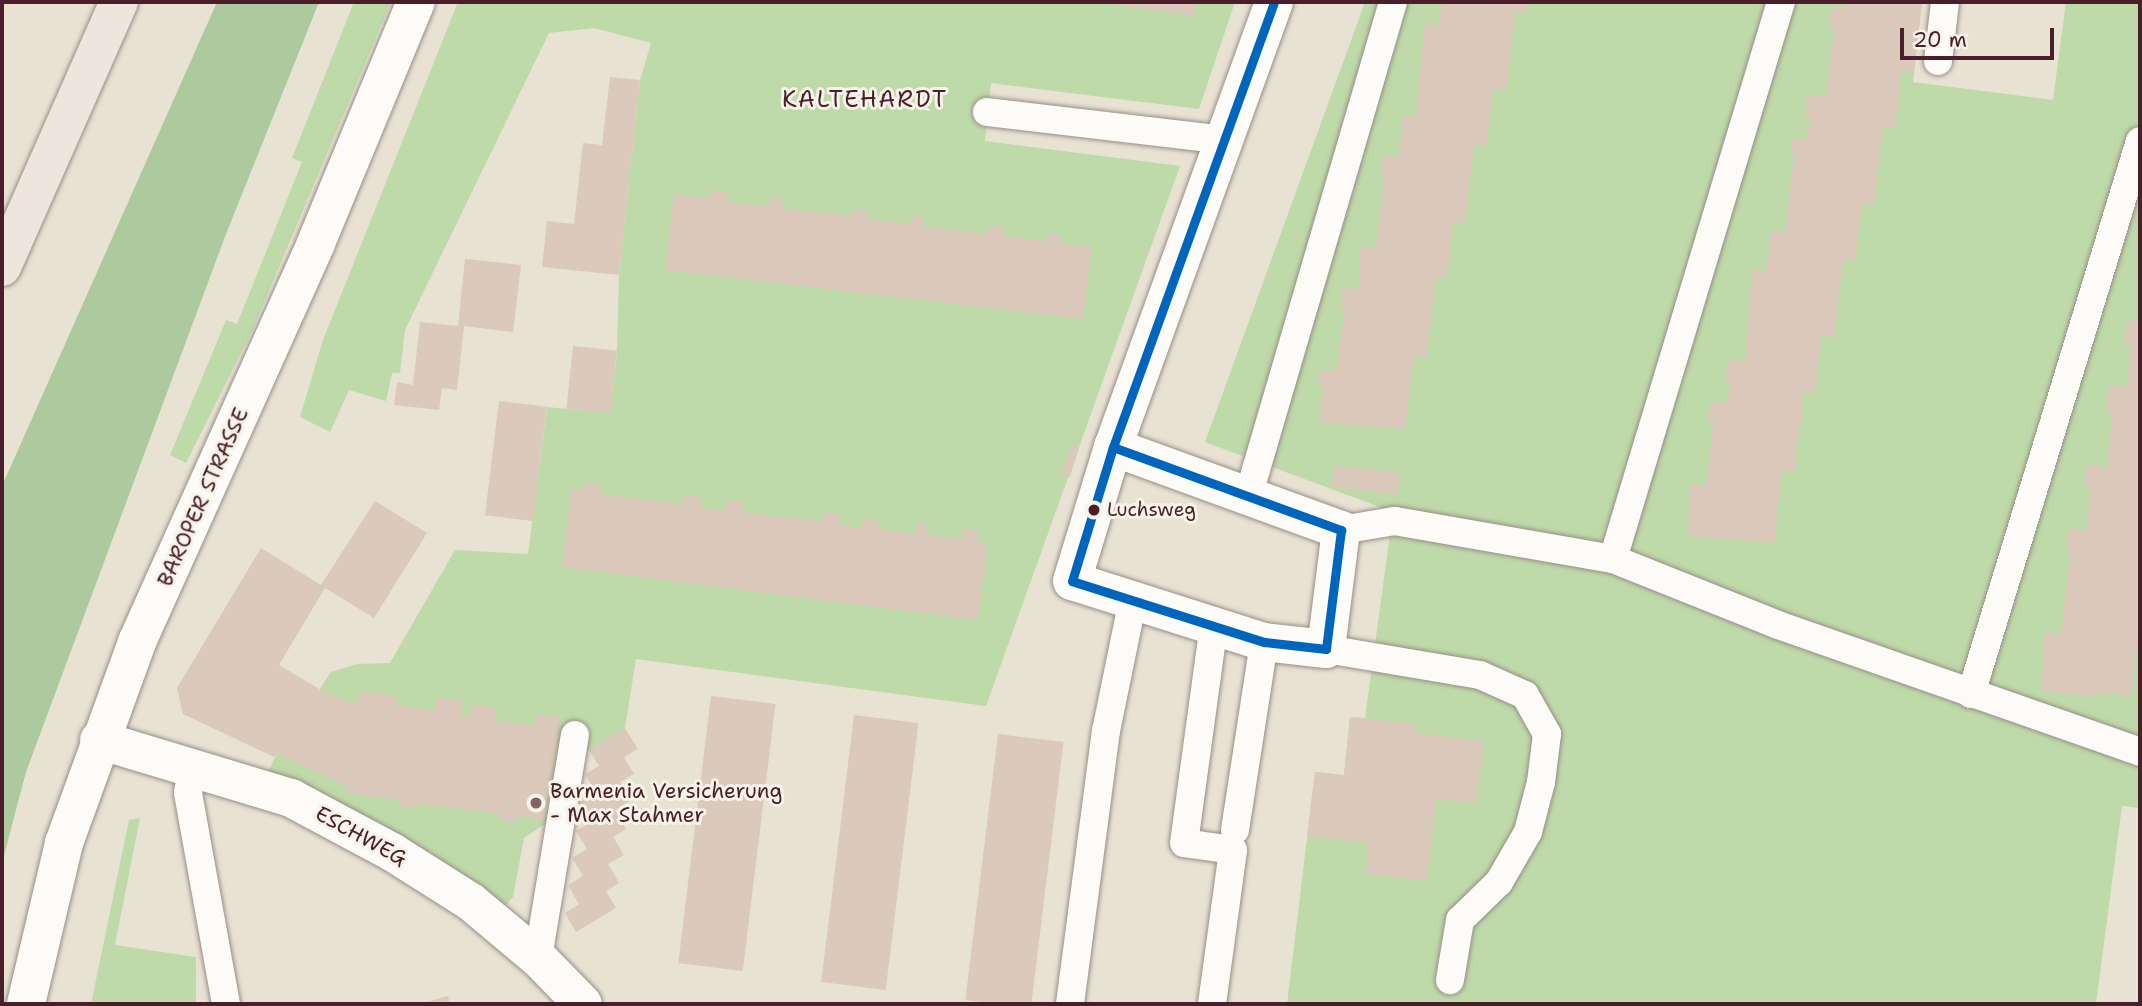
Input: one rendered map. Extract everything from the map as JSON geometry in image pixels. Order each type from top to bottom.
[{"type":"highway","points":[[2,267],[118,2]]},
{"type":"street","name":"BAROPER STRASSE","points":[[26,1004],[64,843],[99,740],[137,642],[316,243],[416,2]]},
{"type":"street","points":[[1113,447],[1341,530],[1326,649],[1264,642],[1072,581],[1113,447],[1274,2]]},
{"type":"street","name":"ESCHWEG","points":[[99,740],[291,798],[392,852],[471,902],[538,958],[583,1004]]},
{"type":"lane","points":[[1248,497],[1393,2]]},
{"type":"lane","points":[[1613,559],[1781,2]]},
{"type":"lane","points":[[1938,61],[1945,2]]},
{"type":"lane","points":[[988,112],[1225,140]]},
{"type":"lane","points":[[1971,694],[2140,141]]},
{"type":"lane","points":[[1341,530],[1395,521],[1613,559],[1778,625],[2140,752]]},
{"type":"lane","points":[[1070,1004],[1106,731],[1133,600]]},
{"type":"lane","points":[[1212,1004],[1233,850],[1184,843],[1214,625]]},
{"type":"lane","points":[[1235,830],[1264,642]]},
{"type":"lane","points":[[1326,649],[1480,674],[1525,695],[1547,734],[1541,782],[1528,832],[1499,882],[1460,920],[1450,980]]},
{"type":"lane","points":[[538,958],[575,735]]},
{"type":"lane","points":[[192,768],[188,793],[226,1004]]},
{"type":"green space","points":[[217,2],[319,2],[226,234],[26,772],[2,863],[2,486]]},
{"type":"green space","points":[[354,2],[391,2],[252,331],[186,463],[170,455],[226,320],[237,324],[302,162],[292,158]]},
{"type":"green space","points":[[458,2],[1235,2],[1199,109],[991,83],[985,141],[1180,166],[986,706],[636,659],[625,728],[589,750],[563,758],[548,822],[524,838],[513,897],[501,911],[266,776],[277,753],[331,672],[357,664],[390,663],[455,550],[528,554],[547,407],[610,413],[617,351],[619,275],[640,80],[651,43],[594,28],[549,33],[405,330],[400,373],[392,373],[386,401],[349,390],[330,432],[300,417],[323,340]]},
{"type":"green space","points":[[1365,2],[1922,2],[1913,82],[2053,100],[2066,2],[2140,2],[2140,808],[2122,806],[2096,1004],[1287,1004],[1315,772],[1344,775],[1350,717],[1365,718],[1393,512],[1205,442]]},
{"type":"green space","points":[[140,818],[115,945],[196,957],[196,1004],[91,1004],[129,820]]},
{"type":"building","points":[[1096,2],[1196,2],[1194,16]]},
{"type":"building","points":[[1441,2],[1529,2],[1528,13],[1515,12],[1506,91],[1493,90],[1486,146],[1474,144],[1465,223],[1453,222],[1447,278],[1436,277],[1427,357],[1414,356],[1405,429],[1319,422],[1324,387],[1319,387],[1321,369],[1337,370],[1345,307],[1340,307],[1343,287],[1359,289],[1359,246],[1376,248],[1384,177],[1381,176],[1383,156],[1398,157],[1403,115],[1416,117],[1425,23],[1439,25]]},
{"type":"building","points":[[1848,2],[1922,2],[1914,72],[1902,70],[1895,128],[1883,126],[1874,206],[1862,204],[1855,260],[1843,259],[1834,337],[1821,336],[1815,393],[1804,392],[1795,472],[1782,470],[1774,543],[1688,536],[1690,483],[1706,485],[1713,422],[1708,421],[1711,402],[1727,403],[1730,383],[1725,382],[1728,360],[1745,362],[1752,270],[1766,271],[1771,230],[1785,231],[1794,154],[1791,153],[1792,138],[1807,140],[1810,117],[1805,117],[1807,95],[1826,97],[1834,27],[1829,27],[1831,6],[1847,8]]},
{"type":"building","points":[[610,77],[640,80],[619,275],[542,267],[547,221],[574,224],[583,143],[602,145]]},
{"type":"building","points":[[712,190],[728,192],[726,201],[769,206],[770,197],[784,199],[782,208],[851,216],[852,209],[868,210],[867,219],[910,224],[911,216],[924,218],[923,226],[988,234],[989,226],[1005,227],[1004,236],[1047,241],[1048,233],[1061,235],[1060,243],[1092,247],[1083,319],[665,270],[674,194],[710,198]]},
{"type":"building","points":[[465,259],[521,265],[513,332],[464,326],[457,390],[442,388],[439,410],[394,405],[397,382],[413,385],[420,322],[458,326]]},
{"type":"building","points":[[2127,320],[2140,321],[2140,618],[2131,696],[2098,692],[2097,697],[2041,691],[2045,632],[2061,634],[2070,554],[2067,554],[2069,528],[2086,530],[2091,488],[2084,487],[2086,465],[2107,467],[2112,412],[2106,411],[2109,385],[2126,387],[2131,346],[2124,345]]},
{"type":"building","points":[[573,346],[617,351],[610,413],[566,409]]},
{"type":"building","points":[[499,401],[547,407],[533,521],[485,515]]},
{"type":"building","points":[[1071,444],[1080,447],[1070,477],[1061,474]]},
{"type":"building","points":[[1335,465],[1401,473],[1398,495],[1332,487]]},
{"type":"building","points":[[583,482],[601,484],[600,494],[682,504],[683,495],[703,497],[701,508],[725,511],[726,500],[744,502],[743,512],[822,522],[823,512],[841,514],[839,525],[862,528],[863,518],[879,520],[878,529],[916,534],[917,522],[929,524],[928,535],[961,539],[962,529],[979,530],[977,542],[988,543],[978,620],[562,567],[572,488],[583,489]]},
{"type":"building","points":[[375,501],[427,533],[374,618],[325,588],[279,665],[321,690],[358,705],[359,691],[395,696],[395,705],[435,710],[437,698],[463,701],[461,715],[470,717],[471,704],[497,708],[495,720],[535,726],[536,714],[560,717],[555,756],[563,758],[561,773],[551,772],[545,820],[518,816],[518,822],[499,820],[500,814],[418,803],[418,809],[398,806],[399,800],[346,793],[347,786],[277,753],[274,757],[183,714],[177,688],[261,548],[321,585]]},
{"type":"building","points":[[711,696],[776,704],[743,971],[678,963]]},
{"type":"building","points":[[854,715],[919,723],[886,990],[821,982]]},
{"type":"building","points":[[1350,717],[1416,724],[1415,733],[1484,741],[1476,803],[1436,799],[1427,881],[1366,874],[1369,843],[1307,836],[1315,772],[1344,775]]},
{"type":"building","points":[[625,728],[638,749],[624,757],[634,774],[620,782],[630,801],[615,810],[626,829],[613,837],[624,855],[608,864],[619,883],[606,891],[616,908],[576,932],[565,913],[579,904],[568,885],[583,876],[572,858],[587,849],[576,831],[591,822],[580,802],[596,793],[585,774],[599,766],[589,750]]},
{"type":"building","points":[[998,734],[1064,742],[1031,1004],[965,1000]]},
{"type":"building","points":[[448,996],[450,1004],[422,1004],[422,1003]]},
{"type":"transit line","points":[[1113,447],[1274,2]]},
{"type":"transit line","points":[[1113,447],[1341,530],[1326,649],[1264,642],[1072,581],[1113,447]]},
{"type":"place","name":"Luchsweg","points":[[1094,510]]},
{"type":"place","name":"Barmenia Versicherung - Max Stahmer","points":[[536,803]]},
{"type":"district","name":"KALTEHARDT","points":[[865,99]]}]
